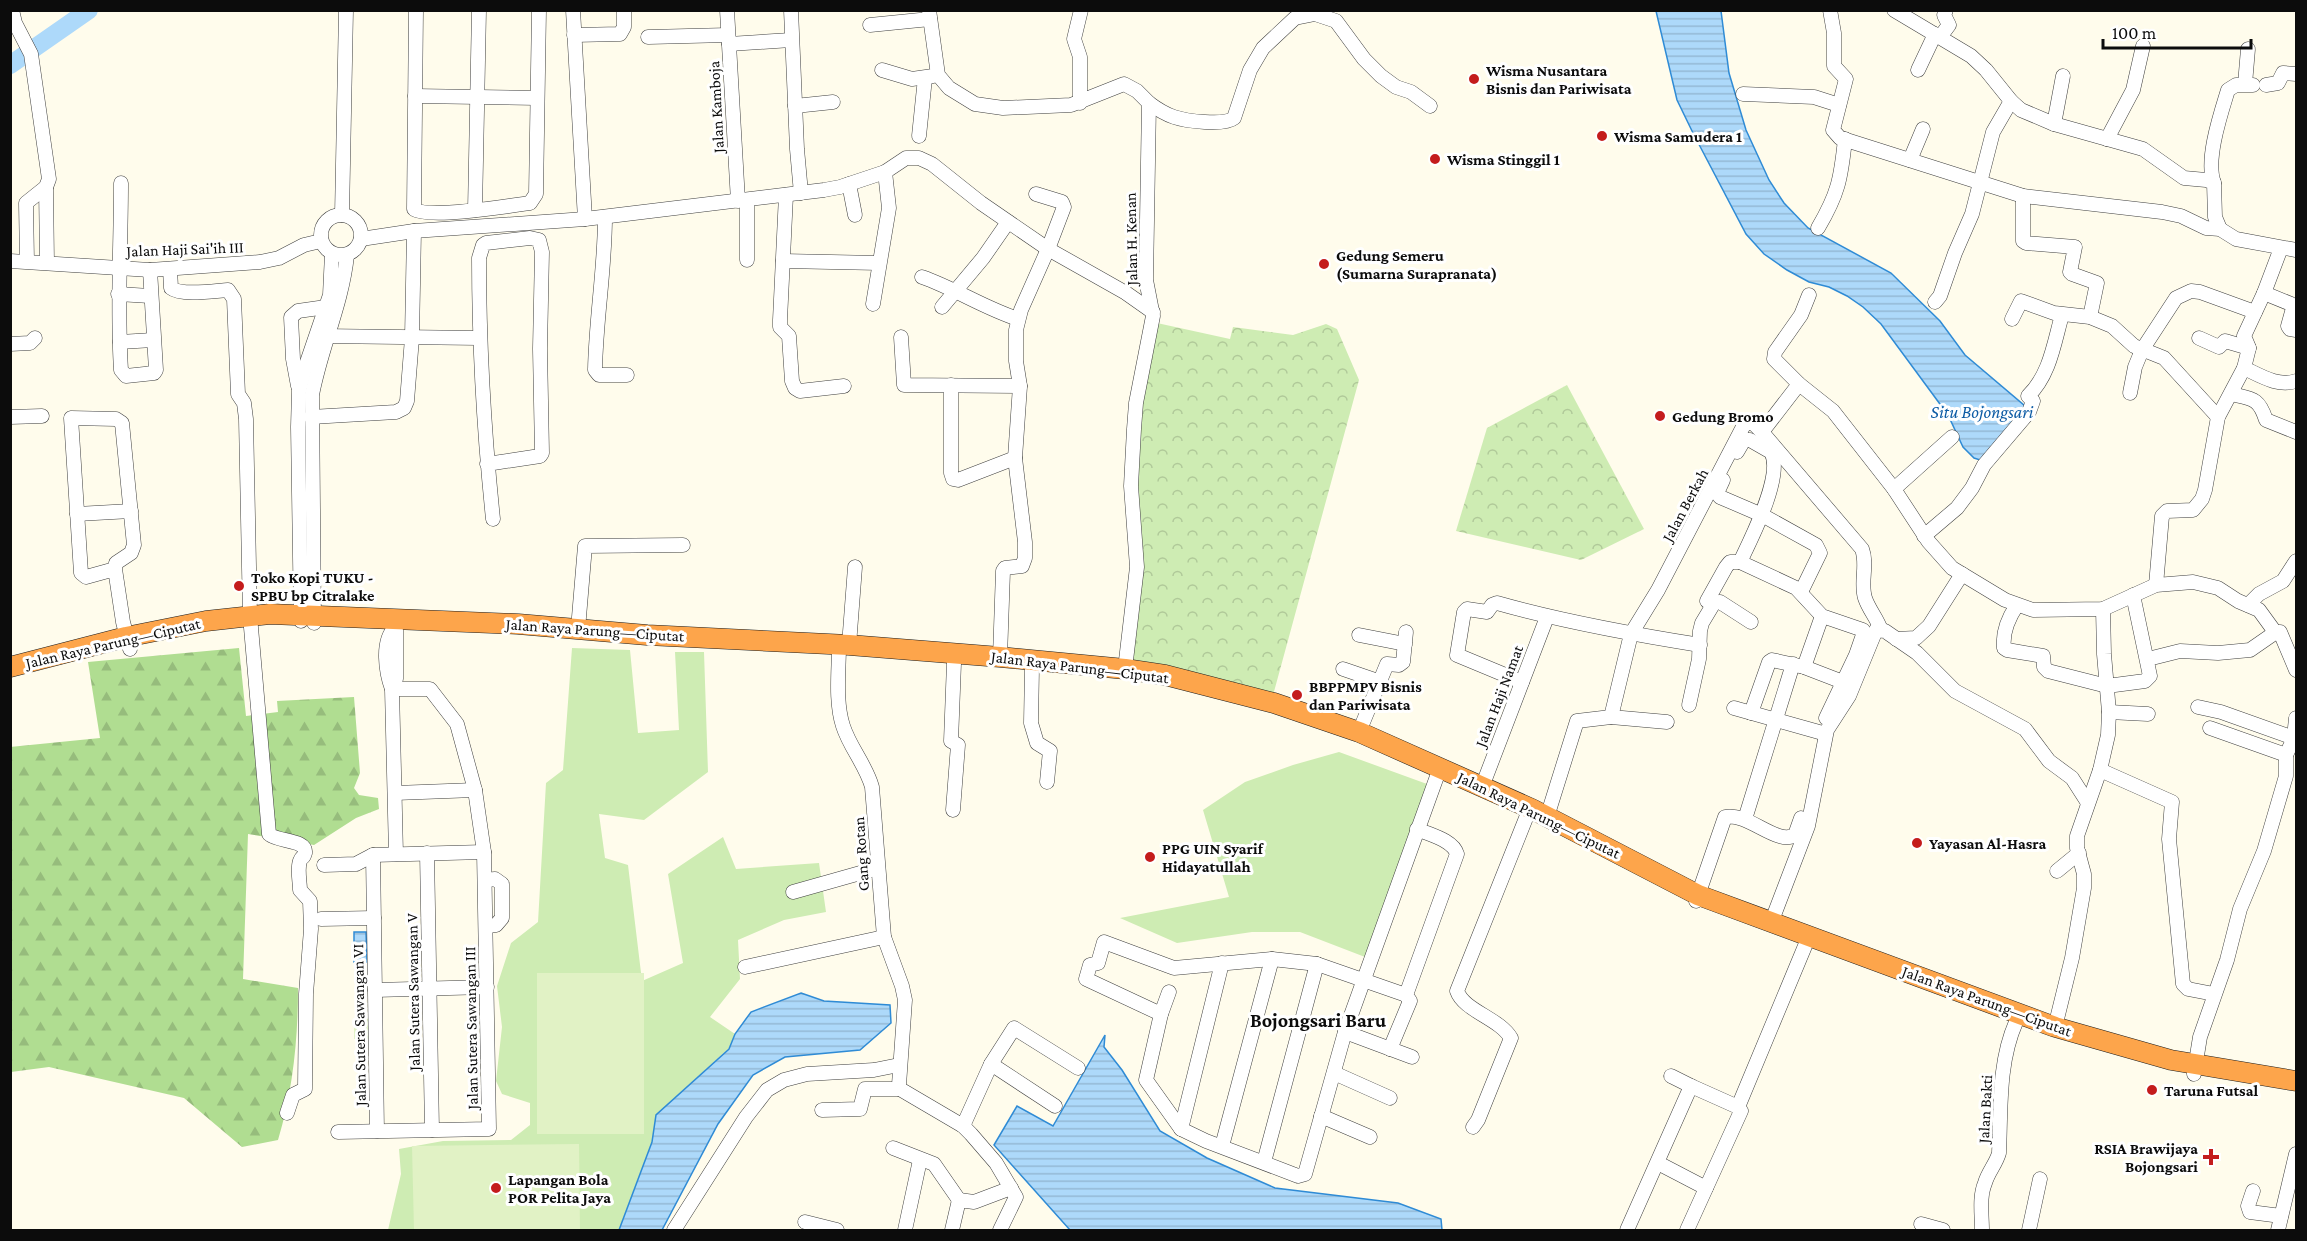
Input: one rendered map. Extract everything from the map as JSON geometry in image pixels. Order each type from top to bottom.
[{"type":"highway","name":"Jalan Raya Parung—Ciputat","points":[[10,667],[128,643],[205,633],[251,622],[307,620],[578,629],[636,640]]},
{"type":"highway","name":"Jalan Raya Parung—Ciputat","points":[[397,623],[748,650],[842,649],[1000,657],[1124,674],[1168,688],[1270,712],[1355,740],[1482,787],[1538,820]]},
{"type":"highway","name":"Jalan Raya Parung—Ciputat","points":[[10,678],[128,643]]},
{"type":"highway","name":"Jalan Raya Parung—Ciputat","points":[[842,649],[954,663],[1165,675],[1274,703],[1359,732],[1696,899],[1720,915],[1805,946],[1878,967],[2055,1027],[2194,1070],[2296,1081]]},
{"type":"highway","name":"Jalan Raya Parung—Ciputat","points":[[1696,899],[1771,923],[2016,1022],[2123,1057],[2296,1090]]},
{"type":"street","points":[[342,215],[346,10]]},
{"type":"street","points":[[416,10],[414,209],[422,213],[475,210],[530,203],[534,199],[536,194],[539,10]]},
{"type":"street","points":[[475,210],[479,10]]},
{"type":"street","points":[[573,10],[585,219]]},
{"type":"street","points":[[574,35],[620,34],[624,27],[624,10]]},
{"type":"street","name":"Jalan Kamboja","points":[[727,10],[747,260]]},
{"type":"street","points":[[791,10],[801,193]]},
{"type":"street","points":[[1080,103],[1080,57],[1074,39],[1081,10]]},
{"type":"street","points":[[1830,10],[1834,33],[1834,66],[1846,79],[1833,130],[1836,136],[2023,196],[2162,212],[2181,216],[2203,227],[2220,229],[2236,239],[2296,250]]},
{"type":"street","points":[[1894,10],[1971,56],[2021,110],[2054,124],[2143,150],[2184,178],[2214,183]]},
{"type":"street","points":[[1918,70],[1937,36],[1949,25],[1944,15],[1946,10]]},
{"type":"street","points":[[882,70],[912,79],[932,76],[956,94],[984,107],[1014,108],[1080,103],[1124,84],[1137,91],[1149,104],[1179,118],[1217,122],[1232,120],[1250,70],[1263,48],[1295,18],[1315,14],[1336,21],[1364,59],[1381,76],[1396,87],[1411,92],[1430,106]]},
{"type":"street","points":[[870,25],[929,15],[932,76],[919,136]]},
{"type":"street","points":[[12,19],[30,51],[49,179],[46,187],[47,262]]},
{"type":"street","points":[[648,37],[791,40]]},
{"type":"street","points":[[2107,139],[2133,90],[2143,46]]},
{"type":"street","points":[[2248,49],[2254,85]]},
{"type":"street","points":[[2220,229],[2215,217],[2214,183],[2211,171],[2227,93],[2232,86],[2278,83],[2283,73],[2296,74]]},
{"type":"street","points":[[2054,124],[2063,76]]},
{"type":"street","points":[[1743,94],[1814,97],[1839,105]]},
{"type":"street","points":[[415,96],[537,98]]},
{"type":"street","points":[[1935,302],[1940,296],[1954,253],[1972,213],[1993,132],[2011,101]]},
{"type":"street","points":[[795,106],[832,102]]},
{"type":"street","name":"Jalan H. Kenan","points":[[1124,674],[1137,567],[1131,504],[1132,449],[1136,403],[1153,312],[1146,280],[1149,104]]},
{"type":"street","points":[[1910,160],[1923,129]]},
{"type":"street","points":[[1818,228],[1834,200],[1841,173],[1845,140]]},
{"type":"street","points":[[361,238],[414,231],[605,217],[801,193],[849,184],[885,172],[906,158],[919,158],[932,164],[1008,222],[1048,249],[1126,293],[1153,312]]},
{"type":"street","points":[[873,304],[889,208],[885,172]]},
{"type":"street","points":[[121,183],[121,268],[118,294],[121,370],[126,376],[154,373],[156,370],[150,270]]},
{"type":"street","points":[[849,184],[855,215]]},
{"type":"street","points":[[27,261],[26,203],[46,187]]},
{"type":"street","points":[[1000,657],[1003,571],[1005,568],[1022,566],[1025,558],[1023,514],[1015,458],[1020,386],[1015,349],[1018,319],[1048,249],[1064,204],[1036,194]]},
{"type":"street","points":[[786,195],[780,327],[789,336],[792,381],[795,388],[808,392],[844,386]]},
{"type":"street","points":[[2023,196],[2023,240],[2026,243],[2076,248],[2070,272],[2097,283],[2090,317]]},
{"type":"street","points":[[342,215],[359,225],[361,238],[357,249],[347,255],[332,254],[325,249],[321,241],[321,231],[325,223],[333,217],[342,215]]},
{"type":"street","points":[[605,217],[605,259],[600,292],[595,370],[599,375],[627,375]]},
{"type":"street","points":[[942,307],[983,258],[1008,222]]},
{"type":"street","points":[[311,417],[396,412],[404,408],[407,401],[412,338],[414,231]]},
{"type":"street","points":[[487,464],[540,456],[542,453],[542,252],[539,240],[530,238],[486,243],[483,245],[479,258],[479,338],[487,464],[493,519]]},
{"type":"street","name":"Jalan Haji Sai'ih III","points":[[10,261],[150,270],[170,269],[260,262],[279,258],[304,245],[321,241]]},
{"type":"street","points":[[2157,585],[2162,516],[2167,511],[2193,510],[2202,499],[2218,417],[2244,368],[2249,348],[2244,336],[2281,248]]},
{"type":"street","points":[[307,620],[312,395],[326,307],[330,295],[332,254]]},
{"type":"street","points":[[299,391],[343,286],[347,255]]},
{"type":"street","points":[[783,261],[879,263]]},
{"type":"street","points":[[170,269],[171,288],[174,291],[183,293],[228,290],[233,295],[238,389],[244,403],[246,419],[251,622],[269,834],[301,843],[305,848],[305,854],[300,861],[300,890],[310,901],[305,1089],[293,1095],[287,1113]]},
{"type":"street","points":[[922,277],[992,310],[1018,319]]},
{"type":"street","points":[[2130,393],[2135,367],[2142,350],[2176,298],[2187,292],[2200,292],[2255,312]]},
{"type":"street","points":[[2264,293],[2291,304],[2293,308],[2288,326],[2296,330]]},
{"type":"street","points":[[118,294],[150,296]]},
{"type":"street","points":[[1809,295],[1801,315],[1773,357],[1799,384],[1833,411],[1894,489],[1924,536],[1952,568],[2017,605],[2040,611],[2103,609],[2157,585],[2187,582],[2203,584],[2223,590],[2263,613],[2276,632],[2280,633],[2296,670]]},
{"type":"street","points":[[2012,320],[2021,301],[2062,315],[2090,317],[2112,326],[2127,341],[2142,350],[2164,358],[2218,417]]},
{"type":"street","points":[[307,620],[298,427],[299,391],[293,359],[291,317],[298,311],[326,307]]},
{"type":"street","points":[[1924,536],[1957,508],[1996,452],[2030,412],[2032,401],[2028,396],[2037,388],[2047,368],[2062,315]]},
{"type":"street","points":[[322,336],[479,338]]},
{"type":"street","points":[[902,337],[903,384],[1020,386]]},
{"type":"street","points":[[10,344],[28,344],[35,338]]},
{"type":"street","points":[[2199,338],[2219,347],[2225,340],[2249,348]]},
{"type":"street","points":[[120,342],[153,340]]},
{"type":"street","points":[[2244,368],[2279,383],[2288,384],[2296,381]]},
{"type":"street","points":[[1799,384],[1762,432],[1862,549],[1865,598],[1881,630],[1917,653],[1955,691],[2025,729],[2049,760],[2072,778],[2088,803]]},
{"type":"street","points":[[951,385],[951,473],[953,479],[958,480],[1015,458]]},
{"type":"street","points":[[2231,394],[2257,402],[2263,408],[2268,422],[2296,432]]},
{"type":"street","points":[[10,417],[42,416]]},
{"type":"street","points":[[115,569],[86,577],[81,573],[71,417],[116,419],[122,423],[133,549],[131,553],[116,563],[115,569],[128,643]]},
{"type":"street","name":"Jalan Berkah","points":[[1611,717],[1631,634],[1658,591],[1745,423],[1753,423],[1762,432]]},
{"type":"street","points":[[1894,489],[1952,437]]},
{"type":"street","points":[[1740,562],[1762,515],[1774,472],[1774,456],[1771,452],[1746,440],[1717,493],[1762,515],[1820,549],[1801,592]]},
{"type":"street","points":[[77,514],[131,511]]},
{"type":"street","points":[[578,629],[585,546],[683,545]]},
{"type":"street","points":[[2248,605],[2259,594],[2283,581],[2296,561]]},
{"type":"street","points":[[1696,899],[1723,821],[1728,816],[1745,819],[1780,837],[1795,835],[1808,791],[1819,732],[1864,632],[1822,616],[1796,588],[1740,562],[1730,562],[1707,601]]},
{"type":"street","name":"Gang Rotan","points":[[855,567],[842,649],[841,717],[850,743],[872,787],[884,938],[905,1000],[899,1065],[900,1089]]},
{"type":"street","points":[[1896,639],[1916,638],[1929,626],[1962,574]]},
{"type":"street","points":[[2017,605],[2010,616],[2004,634],[2004,648],[2043,657],[2044,667],[2048,670],[2107,686],[2148,679],[2148,659],[2133,595]]},
{"type":"street","points":[[1689,705],[1702,623],[1714,603],[1720,602],[1751,622]]},
{"type":"street","points":[[1522,682],[1457,655],[1464,612],[1470,609],[1487,612],[1492,605],[1497,603],[1547,617],[1700,645]]},
{"type":"street","points":[[2055,1027],[2072,958],[2084,888],[2084,873],[2077,836],[2100,770],[2108,735],[2109,712],[2103,609]]},
{"type":"street","points":[[1745,819],[1775,720],[1822,616]]},
{"type":"street","name":"Jalan Haji Namat","points":[[1482,787],[1547,617]]},
{"type":"street","points":[[396,854],[392,689],[388,679],[387,648],[389,634],[397,623]]},
{"type":"street","points":[[1771,923],[1808,826],[1827,730],[1849,696],[1874,631],[1881,630]]},
{"type":"street","points":[[2148,659],[2184,651],[2218,653],[2250,650],[2276,632]]},
{"type":"street","points":[[1359,635],[1405,639],[1403,662],[1399,665],[1387,664],[1359,732]]},
{"type":"street","points":[[1751,713],[1769,662],[1776,660],[1843,682]]},
{"type":"street","points":[[953,810],[958,745],[951,741],[954,663]]},
{"type":"street","points":[[1032,668],[1031,723],[1037,743],[1050,751],[1047,782]]},
{"type":"street","points":[[1343,669],[1381,682]]},
{"type":"street","name":"Jalan Sutera Sawangan III","points":[[392,689],[430,689],[457,724],[476,790],[485,880],[495,879],[502,884],[502,918],[500,923],[486,926],[489,1129],[432,1130]]},
{"type":"street","points":[[2198,707],[2221,712],[2292,746]]},
{"type":"street","points":[[1734,708],[1819,732]]},
{"type":"street","points":[[2109,712],[2148,714]]},
{"type":"street","points":[[1473,1127],[1478,1120],[1511,1038],[1495,1021],[1463,1001],[1457,992],[1538,820],[1577,721],[1611,717],[1667,722]]},
{"type":"street","points":[[2194,1070],[2204,1026],[2230,949],[2240,909],[2264,851],[2286,776],[2296,718]]},
{"type":"street","points":[[2210,728],[2292,746]]},
{"type":"street","points":[[2100,770],[2172,802],[2169,838],[2183,984],[2188,989],[2214,994]]},
{"type":"street","points":[[1169,992],[1161,1014],[1146,1080],[1181,1129],[1298,1176],[1305,1174],[1363,979],[1439,771]]},
{"type":"street","points":[[395,793],[476,790]]},
{"type":"street","points":[[1406,995],[1457,854],[1456,849],[1449,844],[1417,829]]},
{"type":"street","points":[[324,865],[356,864],[373,855],[484,852]]},
{"type":"street","name":"Jalan Sutera Sawangan V","points":[[427,853],[432,1130]]},
{"type":"street","points":[[2057,871],[2079,853]]},
{"type":"street","name":"Jalan Sutera Sawangan VI","points":[[373,855],[377,1131]]},
{"type":"street","points":[[793,892],[878,868]]},
{"type":"street","points":[[321,919],[374,918]]},
{"type":"street","points":[[745,967],[884,938]]},
{"type":"street","points":[[1161,1014],[1086,979],[1085,975],[1090,965],[1098,963],[1104,942],[1174,969],[1272,959],[1317,964],[1406,995],[1410,1001],[1390,1049]]},
{"type":"street","points":[[1738,1107],[1805,946]]},
{"type":"street","points":[[1222,1146],[1272,959]]},
{"type":"street","points":[[1181,1129],[1222,963]]},
{"type":"street","points":[[1264,1162],[1317,964]]},
{"type":"street","points":[[375,990],[487,987]]},
{"type":"street","name":"Jalan Bakti","points":[[1982,1230],[1983,1190],[1999,1153],[2004,1063],[2016,1022]]},
{"type":"street","points":[[963,1126],[991,1064],[1014,1028],[1078,1068]]},
{"type":"street","points":[[1346,1032],[1412,1057]]},
{"type":"street","points":[[991,1064],[1055,1106]]},
{"type":"street","points":[[674,1230],[750,1112],[767,1090],[784,1080],[807,1074],[874,1070],[899,1065]]},
{"type":"street","points":[[1334,1073],[1390,1098]]},
{"type":"street","points":[[1671,1077],[1738,1107],[1741,1111],[1687,1230]]},
{"type":"street","points":[[1627,1230],[1691,1086]]},
{"type":"street","points":[[822,1110],[860,1109],[865,1089],[900,1089],[963,1126],[996,1163],[1016,1201],[1000,1230]]},
{"type":"street","points":[[1321,1116],[1370,1137]]},
{"type":"street","points":[[338,1132],[432,1130]]},
{"type":"street","points":[[893,1148],[934,1164],[959,1200],[974,1202],[1011,1188]]},
{"type":"street","points":[[2278,1230],[2281,1216],[2292,1195],[2296,1154]]},
{"type":"street","points":[[905,1230],[920,1160]]},
{"type":"street","points":[[1658,1163],[1706,1188]]},
{"type":"street","points":[[2029,1230],[2040,1179]]},
{"type":"street","points":[[2253,1191],[2248,1206],[2250,1212],[2281,1216]]},
{"type":"street","points":[[952,1230],[959,1200]]},
{"type":"street","points":[[805,1222],[837,1230]]},
{"type":"street","points":[[1921,1224],[1943,1230]]},
{"type":"green space","points":[[1157,323],[1230,339],[1233,327],[1293,335],[1326,324],[1337,329],[1359,380],[1272,699],[1130,665],[1137,434]]},
{"type":"green space","points":[[1567,385],[1644,529],[1581,560],[1456,531],[1487,428]]},
{"type":"green space","points":[[239,648],[246,716],[278,712],[277,701],[354,697],[360,773],[354,788],[359,795],[378,798],[379,809],[356,818],[314,845],[248,834],[243,979],[298,988],[298,1007],[291,1083],[278,1140],[242,1147],[184,1098],[49,1067],[11,1072],[10,747],[100,738],[88,662]]},
{"type":"green space","points":[[572,648],[630,650],[638,733],[679,730],[675,652],[704,652],[708,772],[644,820],[599,814],[605,858],[628,865],[642,981],[683,963],[668,874],[723,837],[736,869],[819,863],[826,912],[784,920],[738,940],[740,979],[710,1017],[735,1034],[729,1048],[656,1115],[652,1142],[619,1230],[388,1230],[401,1174],[399,1149],[443,1141],[511,1140],[530,1125],[530,1103],[502,1094],[496,1081],[502,1027],[497,986],[511,943],[538,922],[546,783],[563,770]]},
{"type":"green space","points":[[1339,752],[1427,784],[1365,957],[1300,932],[1252,932],[1177,943],[1120,918],[1229,897],[1203,810],[1245,782]]},
{"type":"green space","points":[[537,973],[644,973],[644,1134],[537,1134]]},
{"type":"green space","points":[[354,1019],[369,1019],[369,1039],[354,1039]]},
{"type":"green space","name":"Lapangan Bola POR Pelita Jaya","points":[[579,1144],[580,1230],[414,1230],[412,1146]]},
{"type":"water","name":"Situ Bojongsari","points":[[1656,11],[1721,11],[1729,73],[1746,130],[1769,180],[1784,203],[1808,228],[1891,273],[1940,321],[1965,355],[2025,406],[2017,420],[1980,460],[1974,458],[1963,447],[1948,415],[1881,324],[1847,296],[1829,287],[1809,282],[1787,270],[1764,254],[1746,234],[1677,100]]},
{"type":"water","points":[[354,932],[366,932],[367,962],[354,962]]},
{"type":"water","points":[[801,993],[824,1001],[890,1005],[891,1023],[860,1050],[785,1057],[753,1075],[718,1124],[662,1230],[619,1230],[652,1142],[656,1115],[729,1049],[735,1034],[751,1012]]},
{"type":"water","points":[[1105,1035],[1104,1047],[1122,1070],[1160,1131],[1207,1158],[1275,1188],[1398,1203],[1441,1219],[1442,1230],[1070,1230],[994,1145],[1017,1106],[1053,1126]]},
{"type":"waterway","points":[[10,65],[89,10]]},
{"type":"place","name":"Wisma Nusantara Bisnis dan Pariwisata","points":[[1474,79]]},
{"type":"place","name":"Wisma Samudera 1","points":[[1602,136]]},
{"type":"place","name":"Wisma Stinggil 1","points":[[1435,159]]},
{"type":"place","name":"Gedung Semeru (Sumarna Surapranata)","points":[[1324,264]]},
{"type":"place","name":"Gedung Bromo","points":[[1660,416]]},
{"type":"place","name":"Toko Kopi TUKU - SPBU bp Citralake","points":[[239,586]]},
{"type":"place","name":"BBPPMPV Bisnis dan Pariwisata","points":[[1297,695]]},
{"type":"place","name":"Yayasan Al-Hasra","points":[[1917,843]]},
{"type":"place","name":"PPG UIN Syarif Hidayatullah","points":[[1150,857]]},
{"type":"place","name":"Taruna Futsal","points":[[2152,1090]]},
{"type":"place","name":"RSIA Brawijaya Bojongsari","points":[[2211,1157]]},
{"type":"place","name":"Lapangan Bola POR Pelita Jaya","points":[[496,1188]]},
{"type":"district","name":"Bojongsari Baru","points":[[1318,1020]]}]
